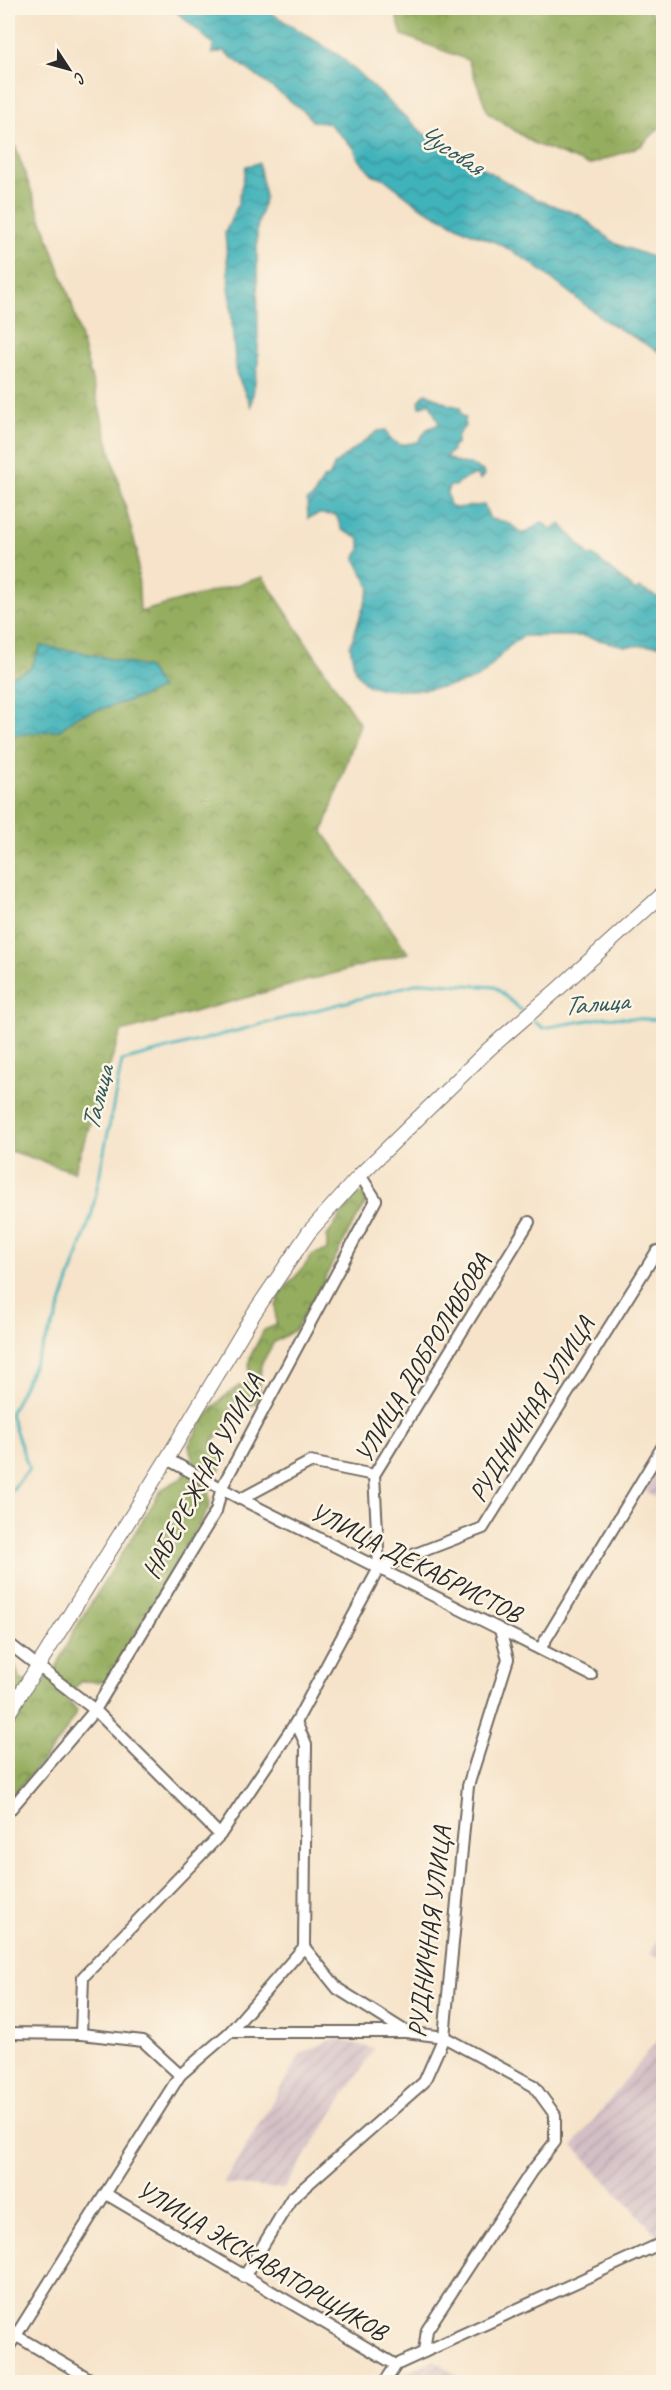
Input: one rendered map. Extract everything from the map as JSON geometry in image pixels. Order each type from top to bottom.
[{"type":"street","points":[[8,1714],[167,1459],[254,1312],[309,1232],[360,1175],[489,1049],[663,893]]},
{"type":"street","name":"НАБЕРЕЖНАЯ УЛИЦА","points":[[8,1812],[95,1710],[216,1511],[222,1487],[376,1200],[360,1175]]},
{"type":"street","name":"УЛИЦА ДОБРОЛЮБОВА","points":[[379,1568],[374,1475],[529,1222]]},
{"type":"street","name":"РУДНИЧНАЯ УЛИЦА","points":[[379,1568],[483,1528],[657,1251]]},
{"type":"street","points":[[540,1649],[663,1443]]},
{"type":"street","name":"УЛИЦА ДЕКАБРИСТОВ","points":[[167,1459],[241,1499],[591,1675]]},
{"type":"street","points":[[241,1499],[310,1462],[374,1475]]},
{"type":"street","points":[[81,2034],[83,1977],[220,1835],[296,1722],[379,1568]]},
{"type":"street","name":"РУДНИЧНАЯ УЛИЦА","points":[[244,2277],[291,2199],[424,2082],[444,2037],[468,1786],[508,1659],[500,1630]]},
{"type":"street","points":[[8,1643],[36,1667],[95,1710],[220,1835]]},
{"type":"street","points":[[296,1722],[306,1745],[304,1947],[338,1989],[406,2032]]},
{"type":"street","points":[[8,2348],[11,2333],[106,2193],[180,2075],[230,2032],[304,1947]]},
{"type":"street","points":[[230,2032],[406,2032],[444,2037],[534,2086],[555,2115],[555,2142],[531,2172],[427,2330],[424,2352]]},
{"type":"street","points":[[8,2033],[81,2034],[143,2041],[180,2075]]},
{"type":"street","name":"УЛИЦА ЭКСКАВАТОРЩИКОВ","points":[[106,2193],[244,2277],[396,2365]]},
{"type":"street","points":[[385,2382],[396,2365],[663,2242]]},
{"type":"street","points":[[11,2333],[94,2382]]},
{"type":"shaded area","points":[[663,1460],[663,1502],[645,1491]]},
{"type":"shaded area","points":[[663,1928],[664,1961],[650,1954]]},
{"type":"shaded area","points":[[663,2033],[664,2233],[658,2236],[573,2146]]},
{"type":"shaded area","points":[[335,2038],[374,2049],[284,2189],[223,2184],[301,2054]]},
{"type":"shaded area","points":[[434,2360],[467,2382],[397,2382],[402,2374]]},
{"type":"green space","points":[[394,8],[647,8],[663,27],[663,124],[641,146],[589,165],[535,144],[488,113],[468,60],[402,35]]},
{"type":"green space","points":[[15,146],[71,301],[137,551],[140,612],[263,577],[360,724],[323,832],[408,953],[121,1032],[74,1172],[8,1150],[8,169]]},
{"type":"green space","points":[[364,1193],[366,1203],[295,1330],[274,1342],[261,1365],[259,1399],[232,1421],[212,1443],[226,1460],[208,1488],[210,1506],[106,1682],[81,1681],[66,1698],[77,1711],[60,1740],[8,1801],[8,1654],[13,1659],[20,1680],[43,1684],[56,1668],[72,1634],[162,1489],[182,1478],[193,1463],[189,1445],[207,1416],[227,1394],[248,1381],[250,1357],[264,1330],[276,1325],[276,1306],[282,1292],[311,1255],[327,1250],[327,1236],[355,1195]]},
{"type":"water","points":[[172,8],[263,8],[340,56],[425,135],[536,199],[579,215],[616,244],[663,261],[663,354],[607,322],[530,262],[502,245],[467,231],[421,207],[383,178],[374,176],[357,157],[354,148],[328,123],[312,121],[305,112],[223,51],[212,54],[213,44]]},
{"type":"water","points":[[259,163],[265,197],[257,228],[258,365],[251,406],[236,373],[225,233],[238,204],[246,166]]},
{"type":"water","points":[[426,393],[449,405],[460,407],[461,415],[466,418],[465,426],[457,436],[457,444],[452,446],[452,451],[446,457],[458,463],[470,464],[483,471],[484,475],[480,480],[477,475],[473,475],[458,482],[456,486],[450,486],[447,492],[450,506],[455,508],[484,505],[490,519],[507,522],[522,533],[542,522],[551,529],[561,524],[589,556],[593,555],[636,591],[639,588],[663,598],[663,645],[625,646],[582,636],[523,636],[482,675],[473,680],[443,687],[408,690],[391,690],[367,685],[355,671],[350,646],[370,588],[355,558],[360,551],[360,539],[342,530],[336,515],[319,514],[308,518],[307,501],[313,497],[324,478],[329,477],[335,464],[378,431],[386,430],[390,439],[400,445],[418,442],[427,429],[439,424],[430,403],[420,407],[419,401]]},
{"type":"water","points":[[41,646],[81,652],[148,668],[161,688],[142,697],[77,716],[60,730],[8,736],[8,678],[30,669]]},
{"type":"waterway","name":"Талица","points":[[8,1495],[29,1469],[10,1414],[56,1319],[92,1213],[122,1061],[423,982],[495,987],[521,1010]]},
{"type":"waterway","name":"Талица","points":[[534,1021],[543,1028],[606,1017],[664,1020]]},
{"type":"water label","name":"Чусовая","points":[[451,149]]}]
